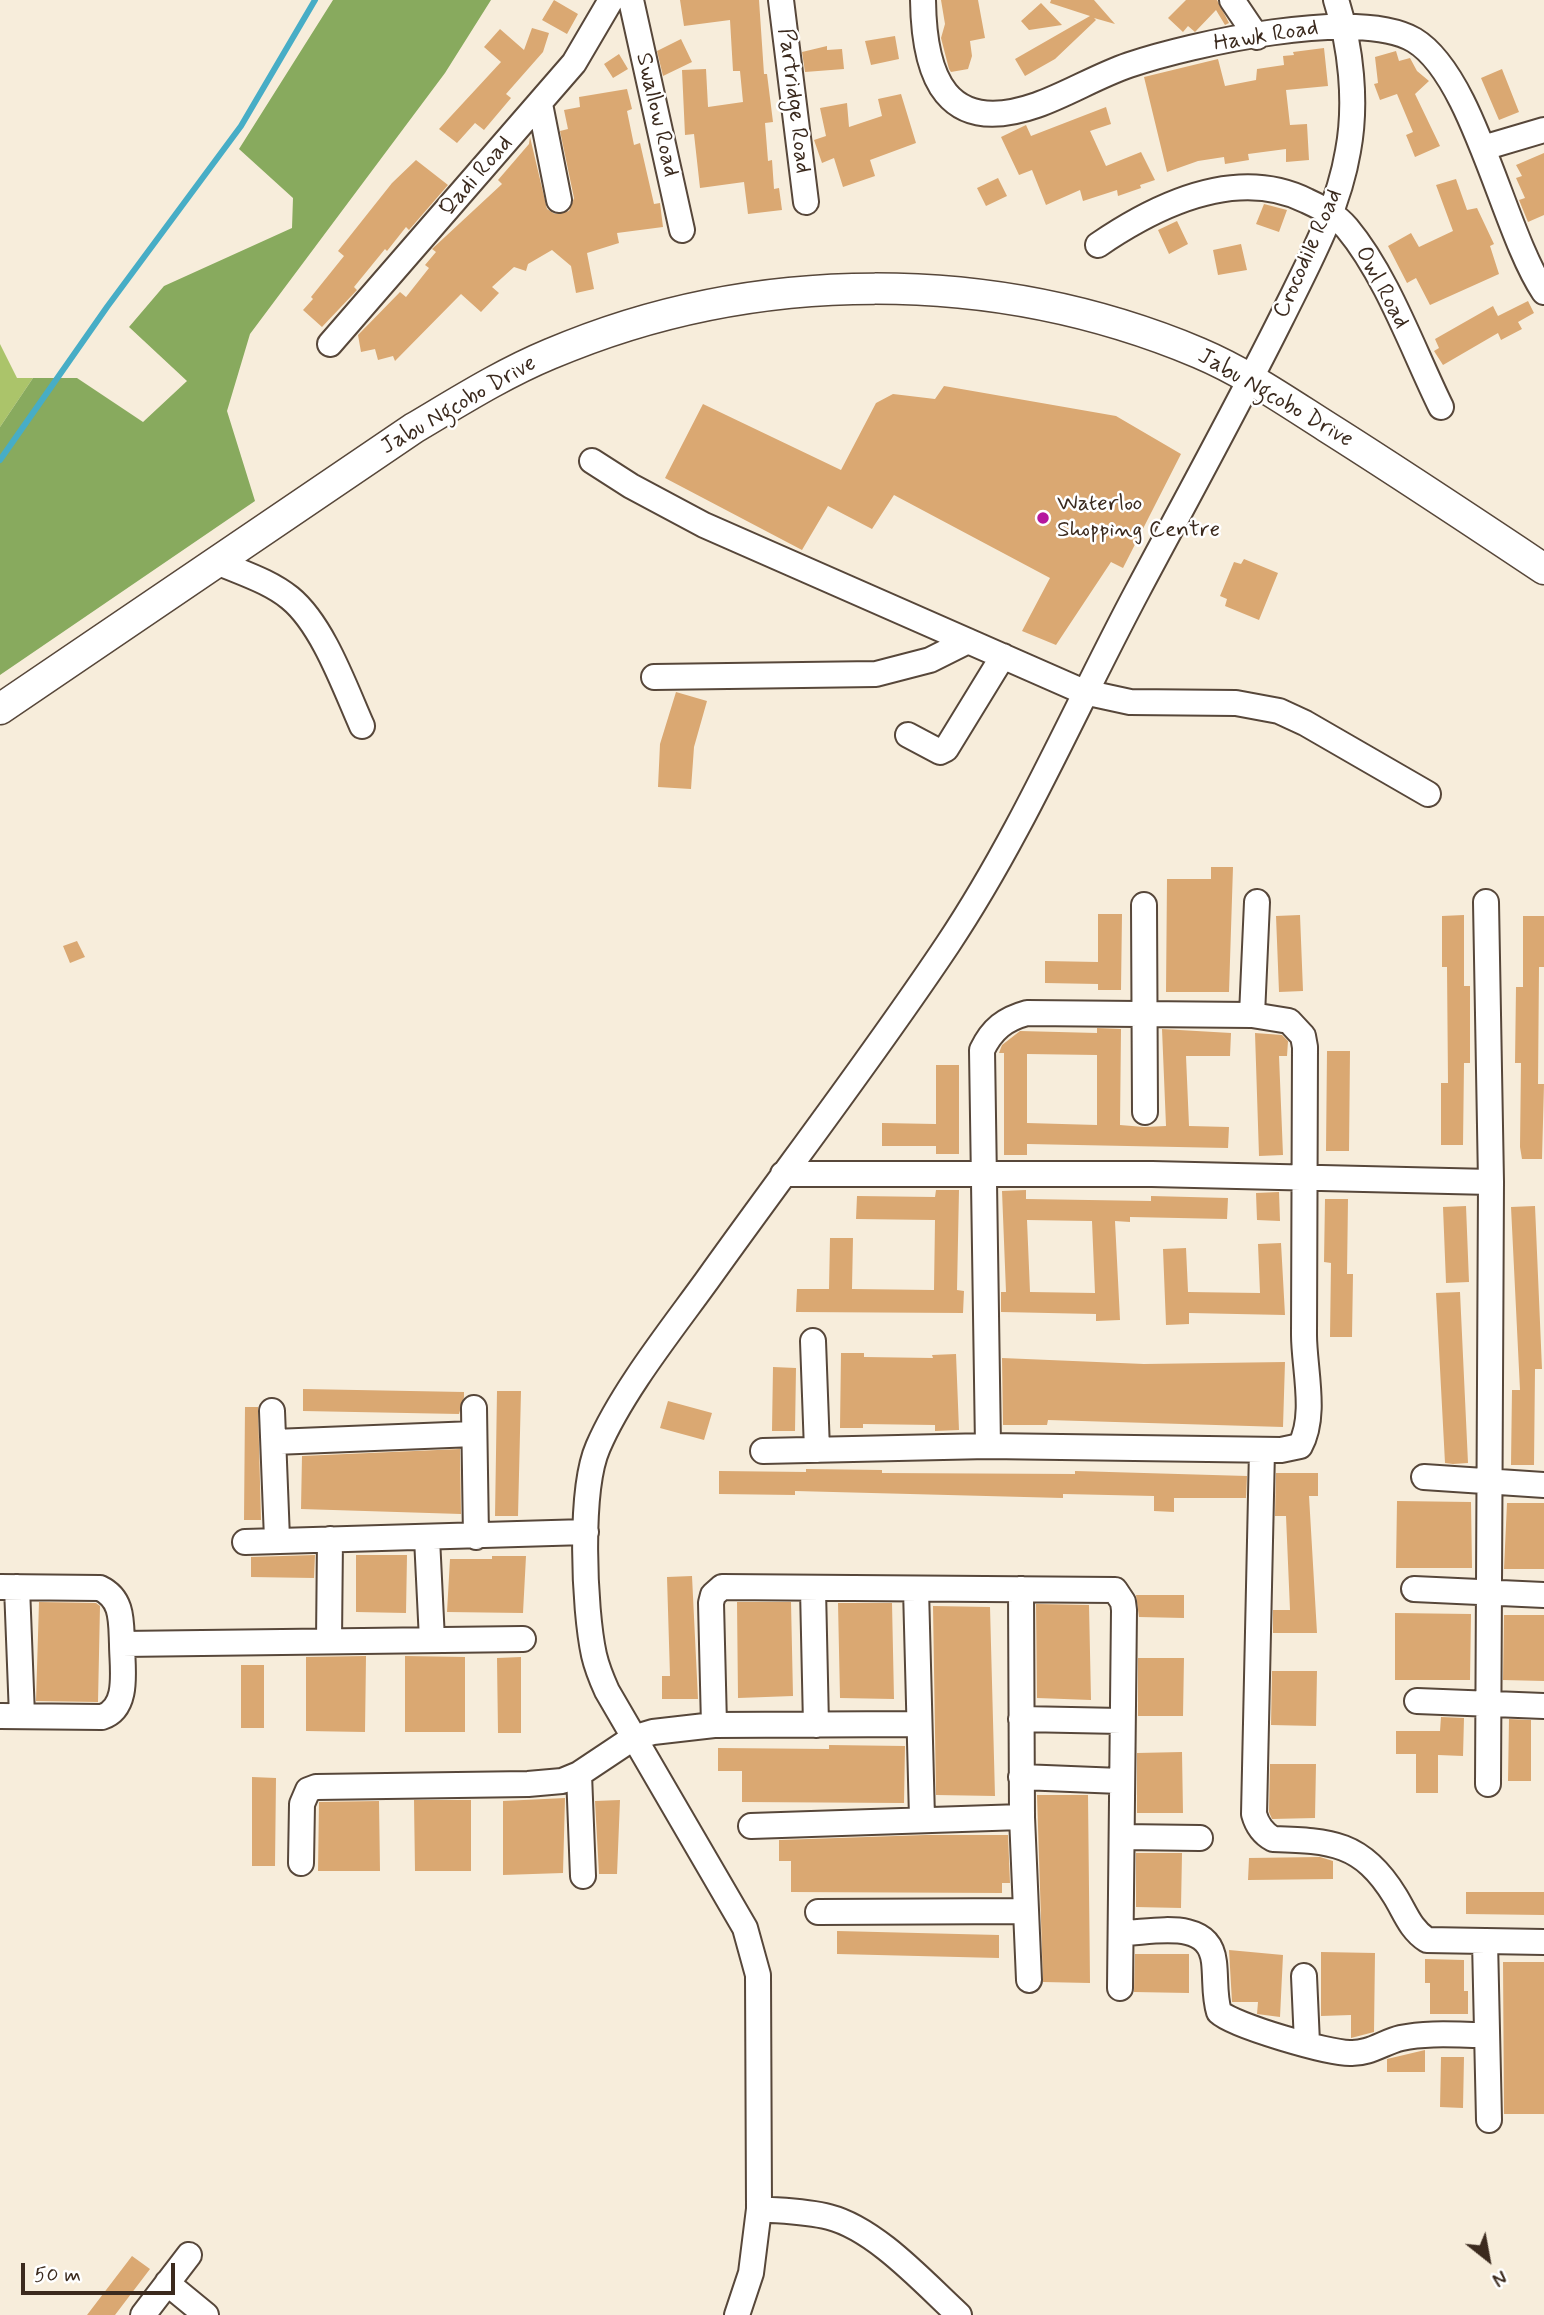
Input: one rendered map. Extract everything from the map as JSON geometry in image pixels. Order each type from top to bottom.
[{"type":"main road","name":"Jabu Ngcobo Drive","points":[[0,709],[414,428],[482,387],[548,354],[616,328],[684,309],[811,290],[877,288],[946,291],[1005,298],[1067,310],[1131,328],[1200,353],[1251,379],[1433,494],[1544,569]]},
{"type":"street","name":"Qadi Road","points":[[330,344],[540,104],[579,56],[611,0]]},
{"type":"street","name":"Swallow Road","points":[[631,0],[682,230]]},
{"type":"street","name":"Partridge Road","points":[[781,0],[806,202]]},
{"type":"street","name":"Hawk Road","points":[[923,0],[927,55],[938,85],[959,104],[997,115],[1039,104],[1147,59],[1257,37],[1345,27],[1395,31],[1416,41],[1435,57],[1452,83],[1483,148],[1527,260],[1544,292]]},
{"type":"street","points":[[1232,0],[1257,37]]},
{"type":"street","name":"Crocodile Road","points":[[737,2315],[751,2273],[759,2209],[761,1994],[752,1951],[732,1904],[633,1738],[607,1691],[594,1659],[589,1621],[586,1532],[589,1478],[597,1449],[614,1417],[950,941],[1006,845],[1084,692],[1251,379],[1331,213],[1349,148],[1350,66],[1345,27],[1336,0]]},
{"type":"street","points":[[540,104],[559,200]]},
{"type":"street","points":[[1483,148],[1544,130]]},
{"type":"street","name":"Owl Road","points":[[1098,245],[1120,230],[1177,203],[1240,186],[1280,190],[1331,213],[1364,250],[1441,407]]},
{"type":"street","points":[[592,461],[631,486],[704,525],[1084,692],[1130,702],[1236,703],[1279,711],[1428,794]]},
{"type":"street","points":[[217,562],[271,586],[302,610],[315,629],[362,726]]},
{"type":"street","points":[[654,677],[876,674],[930,660],[968,641]]},
{"type":"street","points":[[908,735],[940,752],[946,749],[1003,656]]},
{"type":"street","points":[[1252,1015],[1257,902]]},
{"type":"street","points":[[1486,902],[1491,1182],[1488,1784]]},
{"type":"street","points":[[1144,905],[1145,1112]]},
{"type":"street","points":[[763,1451],[988,1446],[1293,1449],[1305,1437],[1307,1409],[1303,1036],[1289,1021],[1252,1015],[1027,1013],[1011,1017],[999,1026],[982,1050],[988,1446]]},
{"type":"street","points":[[783,1174],[982,1174],[1491,1182]]},
{"type":"street","points":[[813,1342],[817,1450]]},
{"type":"street","points":[[474,1408],[476,1537]]},
{"type":"street","points":[[272,1410],[276,1539]]},
{"type":"street","points":[[274,1442],[474,1434]]},
{"type":"street","points":[[1262,1450],[1254,1814],[1256,1822],[1267,1836],[1273,1839],[1330,1841],[1360,1857],[1383,1879],[1411,1926],[1427,1940],[1544,1942]]},
{"type":"street","points":[[1424,1478],[1544,1485]]},
{"type":"street","points":[[245,1542],[586,1532]]},
{"type":"street","points":[[427,1538],[432,1640]]},
{"type":"street","points":[[329,1641],[330,1539]]},
{"type":"street","points":[[714,1726],[713,1595],[730,1585],[916,1589],[1106,1587],[1120,1596],[1124,1610],[1121,1721],[1123,1933],[1120,1988]]},
{"type":"street","points":[[8,1587],[100,1588],[110,1593],[120,1608],[122,1644],[121,1697],[112,1713],[102,1717],[11,1716],[8,1587]]},
{"type":"street","points":[[813,1588],[816,1725]]},
{"type":"street","points":[[916,1589],[922,1818]]},
{"type":"street","points":[[1021,1589],[1021,1777],[1029,1980]]},
{"type":"street","points":[[1414,1589],[1544,1595]]},
{"type":"street","points":[[122,1644],[523,1639]]},
{"type":"street","points":[[1417,1701],[1489,1706],[1544,1706]]},
{"type":"street","points":[[1021,1719],[1121,1721]]},
{"type":"street","points":[[301,1863],[302,1804],[308,1790],[316,1787],[528,1784],[562,1780],[579,1774],[633,1738],[653,1732],[714,1726],[919,1724]]},
{"type":"street","points":[[579,1774],[583,1876]]},
{"type":"street","points":[[1021,1777],[1121,1781]]},
{"type":"street","points":[[751,1826],[922,1818],[1022,1817]]},
{"type":"street","points":[[1122,1838],[1200,1838]]},
{"type":"street","points":[[818,1912],[1026,1910]]},
{"type":"street","points":[[1123,1933],[1190,1931],[1201,1935],[1212,1951],[1219,2012],[1233,2022],[1307,2043],[1349,2053],[1362,2053],[1411,2036],[1487,2035]]},
{"type":"street","points":[[1485,1941],[1489,2120]]},
{"type":"street","points":[[1304,1976],[1307,2043]]},
{"type":"street","points":[[759,2209],[832,2217],[863,2233],[890,2252],[959,2315]]},
{"type":"street","points":[[144,2315],[189,2255]]},
{"type":"street","points":[[167,2284],[206,2315]]},
{"type":"green space","points":[[333,0],[491,0],[445,73],[250,334],[227,411],[255,501],[0,675],[0,427],[33,378],[77,378],[143,422],[187,381],[129,327],[164,286],[292,228],[293,198],[239,149]]},
{"type":"green space","points":[[0,344],[17,378],[33,378],[0,427]]},
{"type":"building","points":[[554,0],[578,14],[567,34],[542,20]]},
{"type":"building","points":[[680,0],[759,0],[764,74],[767,74],[773,122],[765,123],[768,161],[772,160],[774,189],[779,188],[782,210],[748,214],[744,182],[700,188],[694,134],[685,135],[682,70],[706,69],[708,107],[743,102],[740,71],[733,71],[730,20],[684,26]]},
{"type":"building","points":[[941,0],[978,0],[985,38],[970,41],[972,56],[968,69],[951,72],[949,69],[941,38],[945,24]]},
{"type":"building","points":[[1051,0],[1094,0],[1115,24],[1094,18],[1096,20],[1055,59],[1025,76],[1015,59],[1090,16],[1050,3]]},
{"type":"building","points":[[1186,0],[1217,0],[1229,23],[1225,25],[1216,10],[1195,32],[1188,26],[1183,32],[1168,18]]},
{"type":"building","points":[[1041,3],[1062,25],[1029,30],[1021,21]]},
{"type":"building","points":[[532,28],[549,33],[543,52],[506,94],[511,98],[484,130],[475,123],[457,143],[439,129],[501,62],[484,47],[500,29],[524,50]]},
{"type":"building","points":[[895,36],[899,59],[871,65],[865,41]]},
{"type":"building","points":[[681,39],[692,62],[663,76],[657,51]]},
{"type":"building","points":[[827,46],[827,50],[842,49],[844,69],[805,72],[802,52]]},
{"type":"building","points":[[1324,48],[1328,86],[1286,90],[1290,125],[1307,124],[1309,160],[1286,162],[1286,149],[1248,154],[1249,160],[1225,164],[1224,157],[1198,161],[1167,172],[1144,77],[1218,59],[1225,86],[1256,80],[1257,69],[1284,65],[1283,56],[1294,55],[1293,52]]},
{"type":"building","points":[[1396,51],[1399,61],[1410,58],[1417,71],[1429,81],[1415,94],[1440,146],[1415,157],[1406,135],[1413,132],[1397,94],[1380,100],[1374,84],[1378,83],[1375,57]]},
{"type":"building","points":[[619,54],[628,69],[613,78],[604,64]]},
{"type":"building","points":[[1502,69],[1519,112],[1499,120],[1481,78]]},
{"type":"building","points":[[627,89],[632,109],[627,111],[634,145],[640,143],[654,204],[660,203],[663,227],[617,233],[619,243],[587,253],[594,289],[576,293],[571,266],[552,250],[528,264],[526,271],[514,267],[492,287],[499,293],[481,312],[461,294],[395,361],[393,356],[378,360],[375,349],[361,352],[358,335],[400,292],[406,297],[429,268],[425,265],[436,252],[432,249],[502,184],[498,180],[529,144],[530,137],[547,209],[555,214],[569,211],[574,198],[560,131],[568,129],[564,110],[580,107],[579,97]]},
{"type":"building","points":[[901,94],[916,143],[870,160],[875,176],[843,187],[834,158],[822,163],[814,140],[826,136],[820,108],[847,103],[849,127],[882,116],[878,99]]},
{"type":"building","points":[[1106,107],[1111,124],[1090,131],[1106,166],[1141,152],[1155,180],[1118,196],[1117,190],[1083,201],[1080,190],[1046,205],[1032,170],[1019,175],[1001,137],[1026,125],[1031,136]]},
{"type":"building","points":[[1544,153],[1544,215],[1528,222],[1519,200],[1525,198],[1516,178],[1522,176],[1516,165]]},
{"type":"building","points":[[416,160],[448,185],[409,230],[406,227],[387,251],[385,249],[354,287],[357,290],[322,327],[303,310],[344,256],[338,251],[392,183]]},
{"type":"building","points":[[998,178],[1007,196],[986,206],[977,188]]},
{"type":"building","points":[[1456,179],[1467,210],[1477,208],[1494,244],[1490,246],[1499,274],[1430,305],[1416,278],[1407,283],[1388,246],[1411,233],[1419,247],[1453,231],[1436,185]]},
{"type":"building","points":[[1264,204],[1287,210],[1279,232],[1256,224]]},
{"type":"building","points":[[1177,221],[1188,244],[1169,254],[1158,230]]},
{"type":"building","points":[[1241,244],[1247,270],[1218,275],[1213,250]]},
{"type":"building","points":[[1528,301],[1534,313],[1518,322],[1522,329],[1501,340],[1498,333],[1443,365],[1434,351],[1439,348],[1435,339],[1493,306],[1498,316]]},
{"type":"building","name":"Waterloo Shopping Centre","points":[[944,386],[1116,416],[1181,454],[1123,568],[1111,562],[1056,645],[1022,631],[1050,578],[894,495],[872,529],[828,506],[802,550],[665,478],[703,404],[841,470],[876,403],[893,394],[935,399]]},
{"type":"building","points":[[1244,559],[1278,573],[1259,620],[1225,606],[1227,599],[1220,596],[1234,562],[1241,564]]},
{"type":"building","points":[[676,692],[707,701],[694,747],[691,789],[658,787],[660,744]]},
{"type":"building","points":[[1211,867],[1233,867],[1229,992],[1166,992],[1167,879],[1211,879]]},
{"type":"building","points":[[1098,914],[1122,914],[1121,990],[1098,990],[1098,984],[1045,983],[1045,961],[1098,962]]},
{"type":"building","points":[[1300,915],[1303,991],[1279,992],[1276,916]]},
{"type":"building","points":[[1464,915],[1464,986],[1470,986],[1470,1063],[1464,1063],[1463,1145],[1441,1145],[1441,1083],[1448,1083],[1447,967],[1442,967],[1442,916]]},
{"type":"building","points":[[1523,916],[1544,916],[1544,967],[1539,967],[1538,1084],[1544,1084],[1542,1159],[1522,1159],[1520,1147],[1521,1063],[1515,1063],[1516,987],[1523,987]]},
{"type":"building","points":[[77,941],[85,957],[70,963],[63,946]]},
{"type":"building","points":[[1097,1028],[1121,1029],[1120,1125],[1144,1127],[1166,1126],[1162,1029],[1231,1033],[1230,1056],[1186,1056],[1189,1126],[1229,1127],[1228,1148],[1027,1144],[1027,1155],[1004,1155],[1004,1053],[999,1053],[1002,1045],[1020,1031],[1097,1033]],"holes":[[[1027,1054],[1097,1055],[1097,1125],[1027,1123]]]},
{"type":"building","points":[[1255,1033],[1282,1035],[1288,1041],[1287,1056],[1279,1056],[1283,1155],[1259,1156]]},
{"type":"building","points":[[1327,1051],[1350,1051],[1349,1151],[1326,1151]]},
{"type":"building","points":[[936,1065],[959,1065],[959,1154],[936,1154],[936,1146],[882,1146],[882,1123],[936,1124]]},
{"type":"building","points":[[936,1190],[959,1190],[957,1290],[964,1291],[963,1313],[796,1312],[797,1289],[829,1289],[830,1238],[853,1238],[852,1289],[934,1290],[935,1220],[856,1219],[857,1196],[935,1197]]},
{"type":"building","points":[[1026,1190],[1026,1199],[1151,1201],[1151,1196],[1228,1198],[1227,1219],[1130,1217],[1130,1222],[1115,1221],[1120,1320],[1096,1321],[1096,1314],[1001,1312],[1001,1292],[1006,1292],[1002,1191]],"holes":[[[1027,1220],[1092,1221],[1095,1293],[1030,1292]]]},
{"type":"building","points":[[1279,1192],[1280,1221],[1257,1220],[1256,1193]]},
{"type":"building","points":[[1325,1199],[1348,1199],[1347,1274],[1353,1274],[1352,1337],[1330,1337],[1331,1263],[1324,1262]]},
{"type":"building","points":[[1466,1206],[1469,1282],[1446,1283],[1443,1207]]},
{"type":"building","points":[[1535,1206],[1542,1369],[1535,1369],[1534,1465],[1511,1465],[1512,1390],[1520,1390],[1511,1207]]},
{"type":"building","points":[[1281,1243],[1285,1315],[1189,1313],[1189,1324],[1166,1325],[1163,1249],[1186,1248],[1188,1292],[1260,1293],[1258,1244]]},
{"type":"building","points":[[1460,1292],[1468,1463],[1453,1464],[1445,1463],[1436,1293]]},
{"type":"building","points":[[841,1353],[864,1353],[864,1357],[933,1358],[932,1355],[956,1354],[959,1430],[935,1431],[935,1425],[863,1424],[863,1428],[840,1428]]},
{"type":"building","points":[[1002,1358],[1144,1364],[1285,1362],[1283,1427],[1048,1420],[1047,1425],[1003,1425]]},
{"type":"building","points":[[773,1367],[796,1368],[795,1431],[772,1431]]},
{"type":"building","points":[[303,1389],[464,1392],[464,1397],[459,1414],[303,1411]]},
{"type":"building","points":[[497,1391],[521,1391],[518,1516],[495,1516]]},
{"type":"building","points":[[668,1401],[712,1413],[704,1440],[660,1428]]},
{"type":"building","points":[[245,1407],[258,1407],[261,1520],[244,1520]]},
{"type":"building","points":[[460,1449],[461,1514],[301,1509],[302,1456]]},
{"type":"building","points":[[806,1469],[882,1470],[882,1473],[1075,1474],[1075,1471],[1247,1476],[1246,1498],[1174,1498],[1174,1512],[1154,1511],[1154,1496],[1063,1494],[1063,1498],[795,1491],[795,1495],[719,1494],[719,1471],[806,1472]]},
{"type":"building","points":[[1276,1473],[1318,1473],[1318,1496],[1309,1496],[1317,1633],[1273,1633],[1273,1610],[1290,1610],[1286,1516],[1275,1516]]},
{"type":"building","points":[[1397,1501],[1471,1502],[1472,1568],[1396,1568]]},
{"type":"building","points":[[1507,1503],[1544,1503],[1544,1569],[1504,1569]]},
{"type":"building","points":[[315,1555],[314,1578],[251,1577],[251,1557]]},
{"type":"building","points":[[356,1555],[407,1555],[406,1613],[356,1612]]},
{"type":"building","points":[[492,1556],[526,1556],[523,1613],[447,1612],[450,1559],[492,1559]]},
{"type":"building","points":[[692,1576],[698,1699],[662,1699],[662,1676],[670,1676],[667,1577]]},
{"type":"building","points":[[1136,1595],[1184,1595],[1184,1618],[1139,1617]]},
{"type":"building","points":[[39,1602],[96,1603],[100,1606],[98,1702],[36,1701]]},
{"type":"building","points":[[737,1602],[791,1602],[793,1696],[738,1698]]},
{"type":"building","points":[[838,1603],[892,1603],[894,1699],[840,1698]]},
{"type":"building","points":[[1036,1604],[1089,1605],[1091,1700],[1037,1698]]},
{"type":"building","points":[[933,1606],[990,1607],[995,1796],[936,1795]]},
{"type":"building","points":[[1395,1613],[1471,1614],[1470,1680],[1395,1680]]},
{"type":"building","points":[[1504,1615],[1544,1615],[1544,1681],[1503,1680]]},
{"type":"building","points":[[366,1656],[365,1732],[306,1731],[306,1657]]},
{"type":"building","points":[[405,1656],[465,1657],[465,1732],[405,1732]]},
{"type":"building","points":[[521,1657],[521,1733],[498,1733],[497,1658]]},
{"type":"building","points":[[1138,1658],[1184,1658],[1183,1716],[1138,1716]]},
{"type":"building","points":[[241,1665],[264,1665],[264,1728],[241,1728]]},
{"type":"building","points":[[1272,1671],[1317,1671],[1316,1726],[1271,1725]]},
{"type":"building","points":[[1441,1717],[1464,1718],[1463,1756],[1438,1755],[1438,1793],[1416,1793],[1416,1754],[1396,1754],[1396,1731],[1440,1731]]},
{"type":"building","points":[[1509,1719],[1531,1720],[1531,1781],[1508,1781]]},
{"type":"building","points":[[829,1745],[905,1746],[904,1803],[742,1802],[742,1771],[718,1771],[718,1748],[829,1749]]},
{"type":"building","points":[[1182,1752],[1183,1813],[1137,1813],[1137,1753]]},
{"type":"building","points":[[1270,1764],[1316,1764],[1315,1818],[1272,1819],[1269,1812]]},
{"type":"building","points":[[252,1777],[276,1778],[275,1866],[252,1866]]},
{"type":"building","points":[[1037,1795],[1088,1795],[1090,1983],[1043,1982]]},
{"type":"building","points":[[565,1798],[563,1873],[503,1875],[503,1801]]},
{"type":"building","points":[[414,1800],[471,1800],[471,1871],[415,1871]]},
{"type":"building","points":[[620,1800],[617,1874],[599,1874],[595,1801]]},
{"type":"building","points":[[379,1801],[380,1871],[318,1871],[319,1802]]},
{"type":"building","points":[[1008,1835],[1010,1883],[1002,1883],[1002,1893],[791,1892],[791,1861],[779,1861],[779,1840]]},
{"type":"building","points":[[1136,1853],[1182,1853],[1181,1908],[1136,1907]]},
{"type":"building","points":[[1320,1857],[1333,1861],[1333,1879],[1248,1880],[1249,1858]]},
{"type":"building","points":[[1466,1892],[1544,1892],[1544,1915],[1466,1914]]},
{"type":"building","points":[[837,1931],[999,1935],[999,1958],[837,1954]]},
{"type":"building","points":[[1229,1950],[1283,1955],[1280,2017],[1257,2014],[1258,2002],[1232,2002]]},
{"type":"building","points":[[1321,1952],[1375,1953],[1374,2032],[1351,2038],[1351,2015],[1321,2016]]},
{"type":"building","points":[[1135,1954],[1189,1954],[1189,1993],[1134,1992]]},
{"type":"building","points":[[1425,1959],[1464,1960],[1464,1991],[1468,1991],[1468,2014],[1430,2014],[1430,1983],[1425,1983]]},
{"type":"building","points":[[1503,1962],[1544,1962],[1544,2114],[1504,2114]]},
{"type":"building","points":[[1425,2050],[1425,2072],[1387,2072],[1387,2059]]},
{"type":"building","points":[[1441,2057],[1464,2057],[1463,2108],[1440,2107]]},
{"type":"building","points":[[132,2256],[150,2269],[115,2315],[87,2315]]},
{"type":"waterway","points":[[0,460],[107,307],[241,126],[315,0]]},
{"type":"place","name":"Waterloo Shopping Centre","points":[[1043,518]]}]
